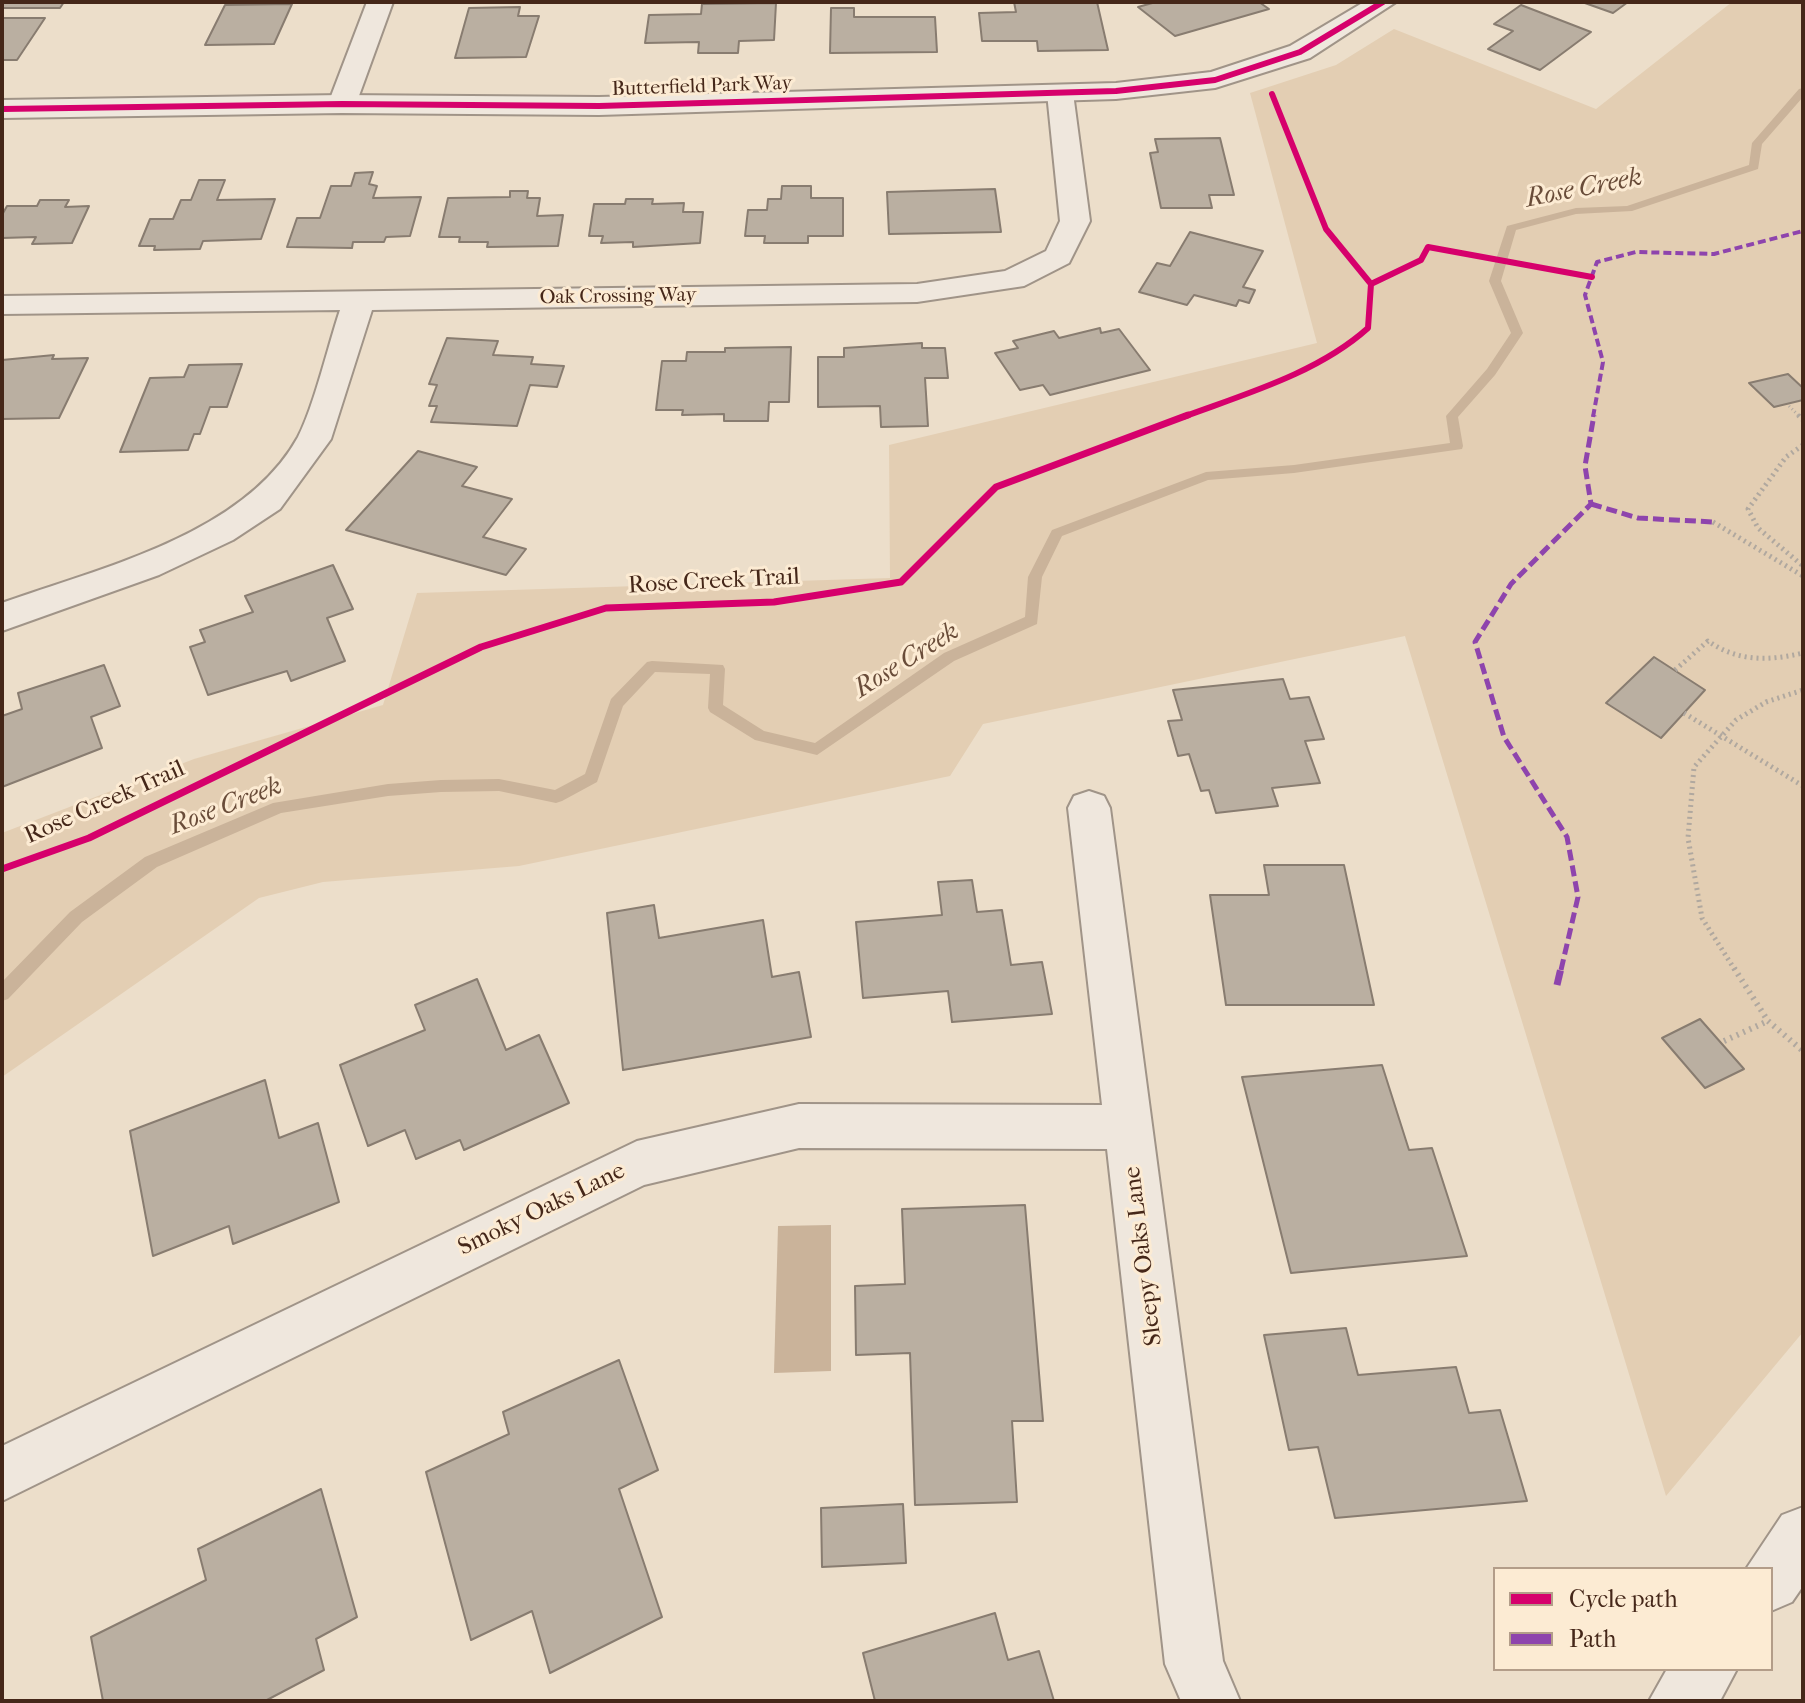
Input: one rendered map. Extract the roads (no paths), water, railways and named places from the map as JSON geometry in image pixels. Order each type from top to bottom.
[{"type":"street","points":[[342,104],[380,2]]},
{"type":"street","name":"Butterfield Park Way","points":[[2,109],[342,104],[599,106],[1116,91],[1215,80],[1300,52],[1383,2]]},
{"type":"street","name":"Oak Crossing Way","points":[[2,305],[917,293],[1013,279],[1058,257],[1075,221],[1060,93]]},
{"type":"street","points":[[2,617],[146,566],[220,531],[268,501],[314,439],[359,300]]},
{"type":"street","name":"Sleepy Oaks Lane","points":[[1089,808],[1194,1664],[1211,1701]]},
{"type":"street","name":"Smoky Oaks Lane","points":[[2,1474],[637,1164],[799,1126],[1128,1127]]},
{"type":"street","points":[[1773,1578],[1803,1536]]},
{"type":"street","points":[[1680,1701],[1705,1671]]},
{"type":"waterway","name":"Rose Creek","points":[[2,994],[76,917],[151,862],[279,807],[388,790],[441,786],[499,785],[556,797],[592,778],[616,703],[652,666],[718,669],[715,708],[760,736],[817,749],[949,657],[1032,620],[1035,577],[1057,533],[1206,476],[1294,469],[1457,446],[1452,416],[1491,372],[1517,333],[1495,281],[1511,228],[1576,211],[1628,209],[1754,167],[1757,143],[1803,91]]}]
